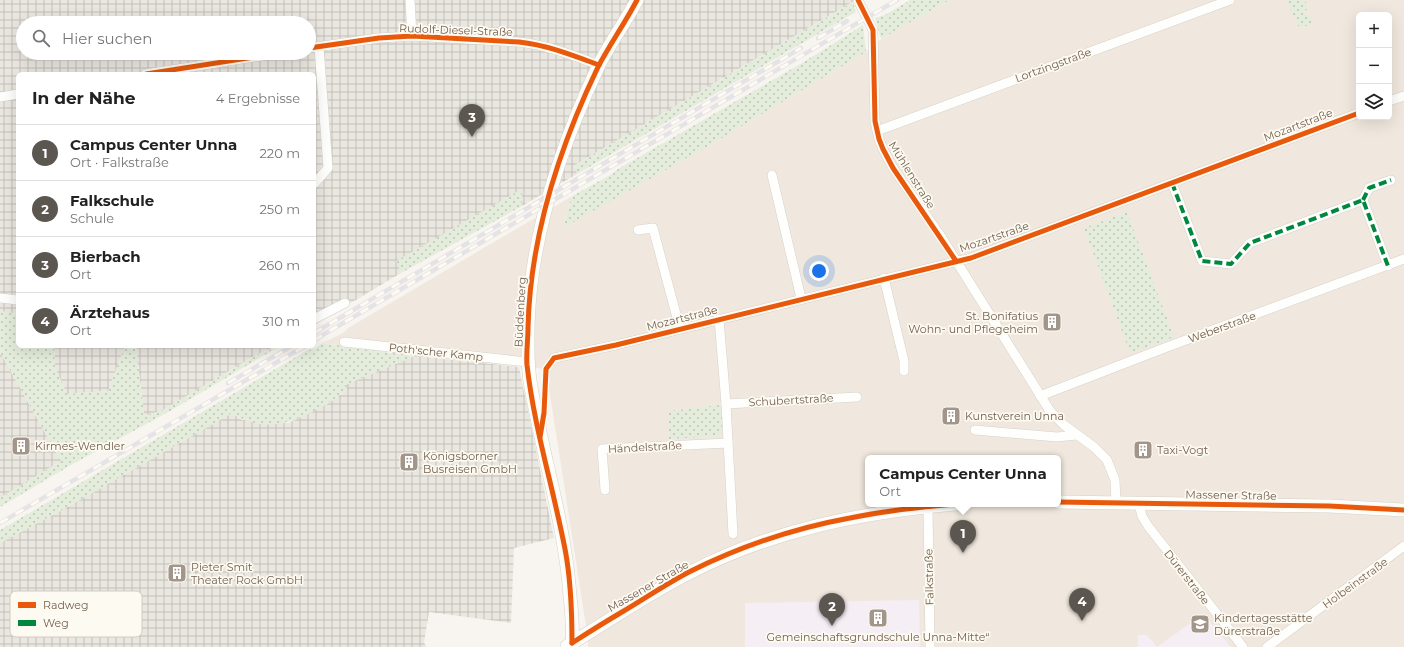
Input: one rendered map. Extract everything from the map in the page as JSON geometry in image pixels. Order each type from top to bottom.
[{"type":"main road","name":"Büddenberg","points":[[570,646],[571,608],[565,551],[540,437],[527,362],[530,284],[543,216],[568,138],[599,65],[638,0]]},
{"type":"main road","name":"Massener Straße","points":[[1061,502],[1329,506],[1404,510]]},
{"type":"main road","name":"Massener Straße","points":[[570,646],[593,629],[689,573],[745,548],[793,532],[849,518],[921,507]]},
{"type":"street","points":[[410,0],[412,36]]},
{"type":"street","name":"Mühlenstraße","points":[[858,0],[873,30],[875,120],[881,144],[887,158],[956,261],[1050,411],[1076,435],[1094,447],[1106,460],[1115,480],[1116,503]]},
{"type":"street","name":"Lortzingstraße","points":[[877,131],[1230,0]]},
{"type":"street","name":"Rudolf-Diesel-Straße","points":[[316,47],[379,38],[412,36],[535,44],[599,65]]},
{"type":"street","points":[[316,182],[328,168],[319,47]]},
{"type":"street","points":[[170,72],[194,70],[245,60]]},
{"type":"street","points":[[0,97],[16,94]]},
{"type":"street","points":[[1392,100],[1404,96]]},
{"type":"street","name":"Mozartstraße","points":[[554,358],[718,320],[801,298],[971,258],[1356,113]]},
{"type":"street","points":[[772,175],[801,298]]},
{"type":"street","points":[[1172,183],[1202,260],[1231,264],[1250,242],[1363,200],[1369,188],[1391,180]]},
{"type":"street","points":[[1363,200],[1388,266]]},
{"type":"street","name":"Mozartstraße","points":[[638,230],[654,228],[680,329]]},
{"type":"street","name":"Weberstraße","points":[[1040,396],[1404,259]]},
{"type":"street","points":[[884,278],[904,361],[904,372]]},
{"type":"street","points":[[0,298],[16,300]]},
{"type":"street","points":[[316,318],[345,303]]},
{"type":"street","points":[[718,320],[726,404],[733,534]]},
{"type":"street","name":"Poth'scher Kamp","points":[[344,342],[527,362]]},
{"type":"street","name":"Schubertstraße","points":[[726,404],[857,397]]},
{"type":"street","points":[[976,430],[1057,437],[1076,435]]},
{"type":"street","name":"Händelstraße","points":[[605,490],[602,449],[728,443]]},
{"type":"street","name":"Dürerstraße","points":[[1139,504],[1142,516],[1148,526],[1243,647]]},
{"type":"street","name":"Falkstraße","points":[[928,507],[930,647]]},
{"type":"street","name":"Holbeinstraße","points":[[1267,647],[1404,546]]},
{"type":"shaded area","points":[[0,0],[856,0],[575,165],[577,174],[522,206],[522,189],[397,261],[401,273],[316,324],[316,72],[16,72],[16,314],[0,311]]},
{"type":"shaded area","points":[[949,0],[1404,0],[1404,647],[588,647],[546,369],[415,356],[322,343],[343,333],[348,328],[572,196],[563,227],[715,142],[866,52],[881,39]]},
{"type":"shaded area","points":[[54,348],[124,348],[108,391],[67,394],[55,368]]},
{"type":"shaded area","points":[[136,348],[272,348],[256,355],[163,410],[144,416]]},
{"type":"shaded area","points":[[0,352],[61,461],[0,498]]},
{"type":"shaded area","points":[[415,356],[519,367],[554,538],[514,548],[511,623],[429,612],[424,642],[426,647],[0,647],[0,543],[62,510],[232,413],[242,420],[288,423],[327,404],[346,391],[347,384]]},
{"type":"shaded area","points":[[919,600],[920,647],[745,647],[745,603]]},
{"type":"shaded area","name":"Kindertagesstätte Dürerstraße","points":[[1203,614],[1231,647],[1157,647]]},
{"type":"shaded area","points":[[1138,635],[1147,635],[1157,647],[1138,647]]},
{"type":"green space","points":[[910,0],[949,0],[881,39],[875,18],[885,15]]},
{"type":"green space","points":[[1286,0],[1302,0],[1306,2],[1308,8],[1304,12],[1306,15],[1311,17],[1311,24],[1303,27],[1298,26]]},
{"type":"green space","points":[[853,2],[856,12],[577,174],[575,165]]},
{"type":"green space","points":[[863,25],[866,52],[715,142],[563,228],[572,196],[802,63]]},
{"type":"green space","points":[[522,189],[522,206],[401,273],[396,261]]},
{"type":"green space","points":[[1127,212],[1174,337],[1130,353],[1084,228]]},
{"type":"green space","points":[[0,311],[16,314],[16,348],[54,348],[55,368],[67,394],[108,391],[124,348],[136,348],[144,416],[163,410],[256,355],[277,348],[170,411],[71,465],[0,507],[0,498],[61,461],[0,352]]},
{"type":"green space","points":[[322,343],[415,356],[347,384],[346,391],[333,400],[306,415],[291,421],[277,424],[262,424],[247,421],[232,413],[62,510],[0,543],[0,530],[308,350],[316,348]]},
{"type":"green space","points":[[721,405],[723,431],[719,436],[669,439],[669,411]]},
{"type":"railway","points":[[316,339],[897,0]]},
{"type":"railway","points":[[818,38],[847,21]]},
{"type":"railway","points":[[316,332],[801,48]]},
{"type":"railway","points":[[228,383],[289,348]]},
{"type":"railway","points":[[0,523],[302,348]]},
{"type":"marked path","points":[[1363,200],[1369,188],[1391,180]]},
{"type":"marked path","points":[[1172,183],[1202,261],[1231,264],[1250,243],[1363,200],[1388,266]]},
{"type":"cycle path","points":[[572,643],[569,572],[534,411],[527,365],[530,294],[534,260],[541,227],[559,161],[598,67],[637,0]]},
{"type":"cycle path","points":[[858,0],[873,30],[875,121],[879,139],[893,168],[956,261]]},
{"type":"cycle path","points":[[316,47],[379,38],[412,36],[519,42],[549,48],[599,65]]},
{"type":"cycle path","points":[[159,72],[235,60]]},
{"type":"cycle path","points":[[540,437],[544,413],[546,369],[554,358],[616,345],[971,258],[1356,114]]},
{"type":"cycle path","points":[[1061,502],[1329,506],[1404,510]]},
{"type":"cycle path","points":[[572,643],[680,577],[728,554],[768,539],[829,522],[889,511],[925,507]]},
{"type":"place","name":"Bierbach","points":[[472,137]]},
{"type":"place","name":"St. Bonifatius Wohn- und Pflegeheim","points":[[1052,322]]},
{"type":"place","name":"Kunstverein Unna","points":[[951,416]]},
{"type":"place","name":"Kirmes-Wendler","points":[[21,446]]},
{"type":"place","name":"Taxi-Vogt","points":[[1143,450]]},
{"type":"place","name":"Königsborner Busreisen GmbH","points":[[409,462]]},
{"type":"place","name":"Campus Center Unna","points":[[963,553]]},
{"type":"place","name":"Pieter Smit Theater Rock GmbH","points":[[177,573]]},
{"type":"place","name":"Gemeinschaftsgrundschule Unna-Mitte“","points":[[878,618]]},
{"type":"place","name":"Ärztehaus","points":[[1082,621]]},
{"type":"place","name":"Kindertagesstätte Dürerstraße","points":[[1200,624]]},
{"type":"place","name":"Falkschule","points":[[832,626]]}]
